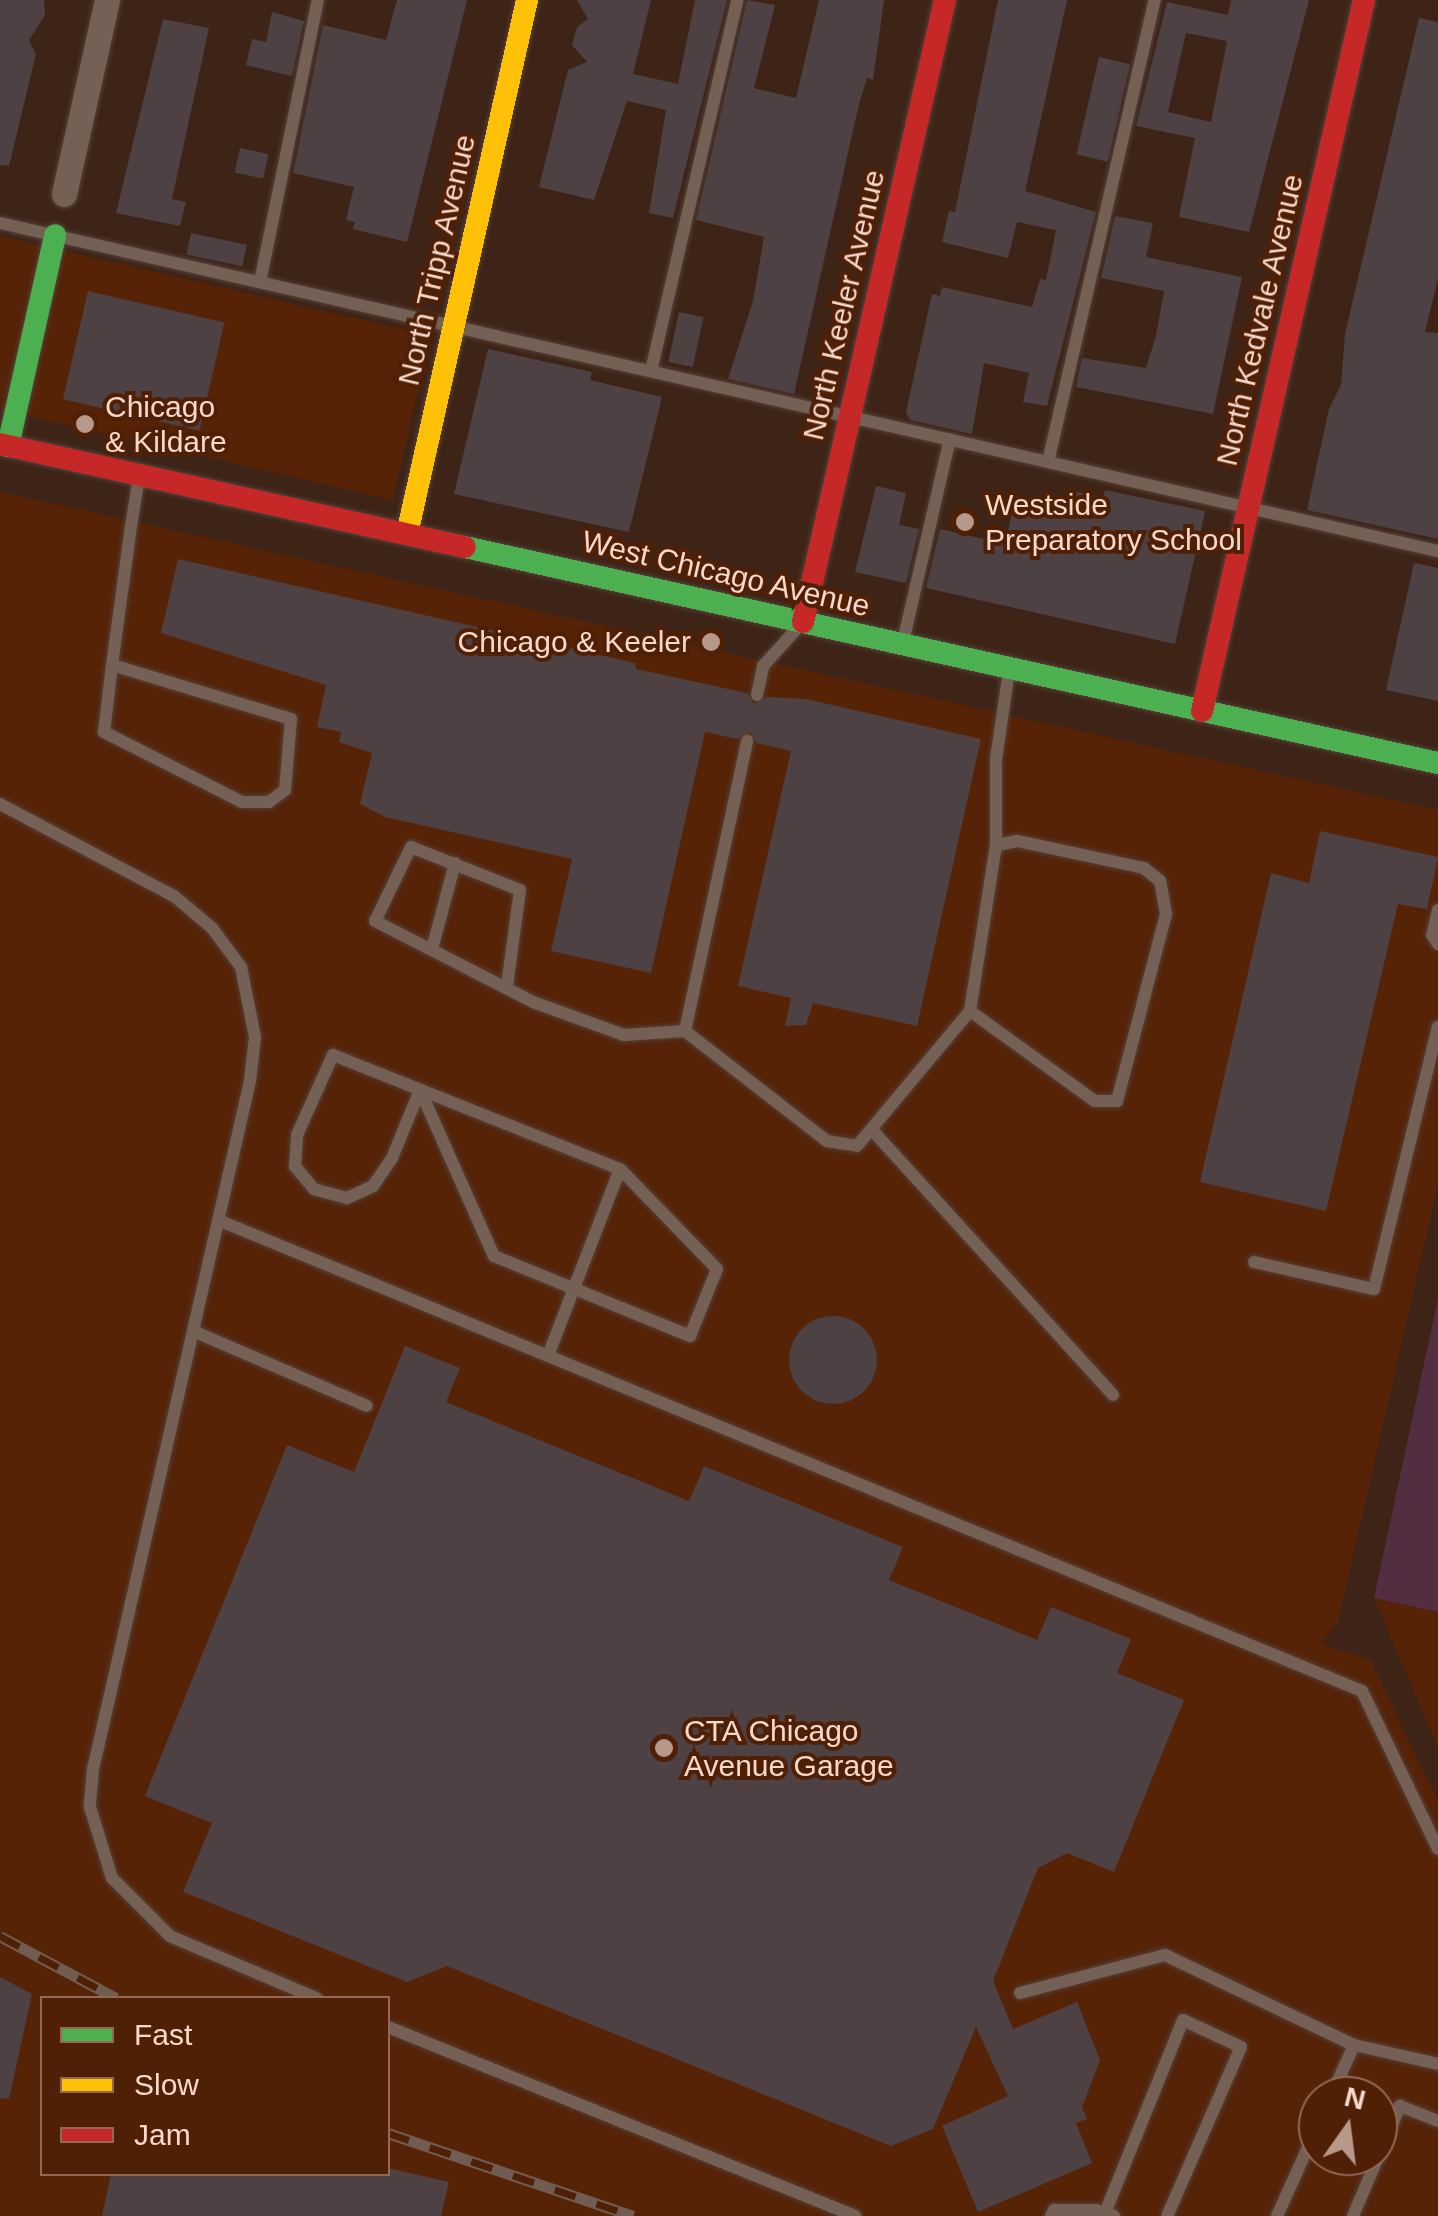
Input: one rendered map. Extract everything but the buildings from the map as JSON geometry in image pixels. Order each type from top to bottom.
[{"type":"street","points":[[64,194],[107,0]]},
{"type":"street","name":"North Tripp Avenue","points":[[407,534],[527,0]]},
{"type":"street","name":"North Keeler Avenue","points":[[803,622],[945,0]]},
{"type":"street","name":"North Kedvale Avenue","points":[[1202,711],[1364,0]]},
{"type":"street","points":[[4,445],[55,235]]},
{"type":"street","name":"West Chicago Avenue","points":[[4,445],[1438,764]]},
{"type":"lane","points":[[260,282],[318,0]]},
{"type":"lane","points":[[651,371],[736,0]]},
{"type":"lane","points":[[1048,462],[1156,0]]},
{"type":"lane","points":[[0,223],[1438,550]]},
{"type":"lane","points":[[902,644],[950,439]]},
{"type":"lane","points":[[112,664],[291,719],[285,790],[269,802],[242,802],[104,732],[112,664],[139,475]]},
{"type":"lane","points":[[756,695],[763,666],[803,622]]},
{"type":"lane","points":[[507,986],[520,890],[411,847],[375,922],[507,986],[624,1035],[685,1031],[826,1142],[857,1146],[970,1011],[996,846],[996,759],[1009,668]]},
{"type":"lane","points":[[685,1031],[747,741]]},
{"type":"lane","points":[[0,804],[174,896],[212,928],[241,967],[255,1037],[218,1220],[93,1769],[96,1840],[112,1878],[170,1936],[311,1996]]},
{"type":"lane","points":[[970,1011],[1095,1101],[1117,1100],[1166,914],[1160,881],[1144,868],[1017,841],[996,846]]},
{"type":"lane","points":[[432,949],[455,863]]},
{"type":"lane","points":[[1438,910],[1432,936],[1438,944]]},
{"type":"lane","points":[[1254,1262],[1374,1289],[1438,1027]]},
{"type":"lane","points":[[333,1055],[620,1170],[717,1268],[690,1336],[494,1256],[420,1090],[392,1158],[372,1186],[348,1198],[314,1189],[295,1166],[296,1135],[333,1055]]},
{"type":"lane","points":[[872,1130],[1113,1395]]},
{"type":"lane","points":[[548,1356],[620,1170]]},
{"type":"lane","points":[[218,1220],[1362,1690],[1438,1849]]},
{"type":"lane","points":[[193,1331],[367,1406]]},
{"type":"lane","points":[[1020,1993],[1165,1954],[1354,2044],[1438,2064]]},
{"type":"lane","points":[[1051,2216],[1054,2210],[1109,2214],[1183,2020],[1241,2047],[1167,2216]]},
{"type":"lane","points":[[390,2028],[855,2216]]},
{"type":"lane","points":[[1340,2076],[1354,2044]]},
{"type":"lane","points":[[1354,2216],[1400,2106],[1438,2120]]},
{"type":"lane","points":[[1277,2216],[1298,2169]]},
{"type":"shaded area","points":[[0,236],[431,335],[393,500],[0,409]]},
{"type":"shaded area","points":[[0,492],[1438,810],[1438,1184],[1338,1622],[1321,1644],[1370,1659],[1438,1801],[1438,2216],[0,2216]]},
{"type":"shaded area","points":[[1438,1298],[1438,1612],[1374,1598]]},
{"type":"shaded area","points":[[1374,1598],[1438,1612],[1438,1748]]},
{"type":"railway","points":[[0,1936],[112,1996]]},
{"type":"railway","points":[[390,2134],[633,2216]]},
{"type":"traffic: fast","points":[[8,446],[55,235]]},
{"type":"traffic: fast","points":[[465,547],[1438,763]]},
{"type":"traffic: slow","points":[[407,534],[527,0]]},
{"type":"traffic: jam","points":[[803,622],[945,0]]},
{"type":"traffic: jam","points":[[1202,711],[1364,0]]},
{"type":"traffic: jam","points":[[0,444],[465,547]]},
{"type":"place","name":"Chicago & Kildare","points":[[85,424]]},
{"type":"place","name":"Westside Preparatory School","points":[[965,522]]},
{"type":"place","name":"Chicago & Keeler","points":[[711,642]]},
{"type":"place","name":"CTA Chicago Avenue Garage","points":[[664,1748]]}]
